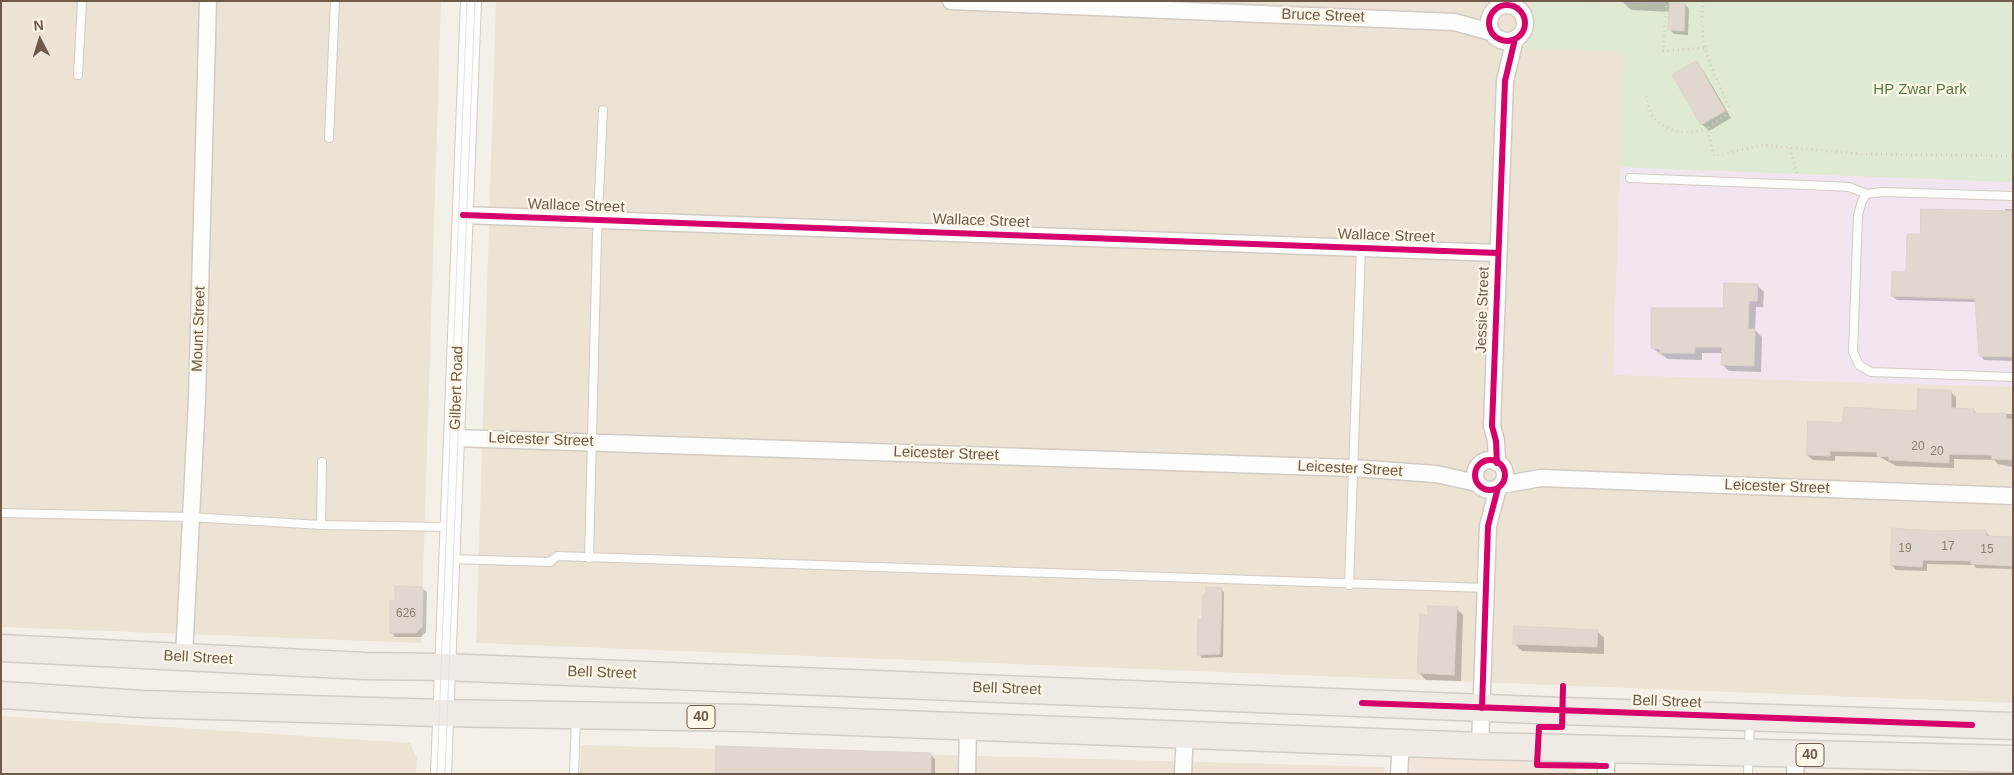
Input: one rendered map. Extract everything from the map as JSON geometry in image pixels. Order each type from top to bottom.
[{"type":"highway","name":"Bell Street","points":[[1,648],[365,666],[447,667],[1482,708],[2013,726]]},
{"type":"highway","name":"40","points":[[1,694],[143,704],[444,713],[745,718],[1185,733],[1480,746],[1606,748],[1748,763],[1982,766],[2013,759]]},
{"type":"street","name":"Mount Street","points":[[184,657],[197,389],[208,1]]},
{"type":"street","name":"Gilbert Road","points":[[441,774],[447,667],[471,1]]},
{"type":"street","name":"Bruce Street","points":[[951,1],[1454,22],[1494,35]]},
{"type":"street","points":[[1516,5],[1524,23],[1522,31],[1515,39],[1505,41],[1494,35],[1489,22],[1496,8],[1516,5]]},
{"type":"street","name":"Bruce Street","points":[[1454,22],[1496,8]]},
{"type":"street","name":"Jessie Street","points":[[1494,35],[1505,81]]},
{"type":"street","name":"Jessie Street","points":[[1480,746],[1488,526],[1479,475],[1492,426],[1505,81],[1515,39]]},
{"type":"street","name":"Wallace Street","points":[[463,215],[1498,253]]},
{"type":"street","name":"Jessie Street","points":[[1492,426],[1500,465]]},
{"type":"street","name":"Leicester Street","points":[[455,438],[1353,468],[1479,475]]},
{"type":"street","points":[[1490,461],[1500,465],[1504,477],[1499,486],[1489,490],[1479,475],[1490,461]]},
{"type":"street","name":"Leicester Street","points":[[1500,465],[1541,478]]},
{"type":"street","name":"Leicester Street","points":[[1499,486],[1541,478],[2013,496]]},
{"type":"street","name":"Jessie Street","points":[[1488,526],[1499,486]]},
{"type":"street","points":[[967,774],[968,726]]},
{"type":"street","points":[[1183,774],[1185,733]]},
{"type":"street","points":[[1399,774],[1401,742]]},
{"type":"street","points":[[1606,748],[1606,774]]},
{"type":"lane","points":[[78,75],[82,1]]},
{"type":"lane","points":[[329,138],[335,1]]},
{"type":"lane","points":[[588,558],[597,220],[603,110]]},
{"type":"lane","points":[[1630,178],[1850,187],[1867,194],[1882,192],[2013,196]]},
{"type":"lane","points":[[1867,194],[1862,201],[1858,216],[1853,352],[1859,365],[1871,372],[2013,377]]},
{"type":"lane","points":[[1349,585],[1361,248]]},
{"type":"lane","points":[[321,525],[322,462]]},
{"type":"lane","points":[[1,513],[190,517],[321,525],[452,527]]},
{"type":"lane","points":[[450,559],[550,562],[558,556],[1349,585],[1486,588]]},
{"type":"lane","points":[[574,774],[576,715]]},
{"type":"lane","points":[[1748,763],[1750,718]]},
{"type":"path","points":[[1666,1],[1663,50],[1704,48]]},
{"type":"path","points":[[1646,96],[1654,118],[1673,131],[1697,132],[1707,128],[1726,115],[1729,107],[1704,48],[1702,1]]},
{"type":"path","points":[[1707,128],[1714,156],[1762,145],[1862,154],[2013,156]]},
{"type":"path","points":[[1790,148],[1796,163],[1798,184]]},
{"type":"shaded area","points":[[1,1],[441,1],[421,643],[1,627]]},
{"type":"shaded area","points":[[496,1],[2013,1],[2013,703],[476,643]]},
{"type":"shaded area","points":[[1578,1],[1665,1],[1664,4]]},
{"type":"shaded area","points":[[1620,167],[2013,182],[2013,387],[1613,375]]},
{"type":"shaded area","points":[[1,716],[410,743],[417,758],[416,774],[1,774]]},
{"type":"shaded area","points":[[581,745],[1384,767],[1384,774],[580,774]]},
{"type":"shaded area","points":[[1409,756],[1576,761],[1576,774],[1408,774]]},
{"type":"green space","name":"HP Zwar Park","points":[[1533,1],[1664,4],[1665,1],[2013,1],[2013,182],[1620,167],[1624,52],[1529,49]]},
{"type":"building","points":[[1670,3],[1685,3],[1684,31],[1668,30]]},
{"type":"building","points":[[1697,61],[1725,111],[1701,125],[1672,75]]},
{"type":"building","points":[[1921,209],[2013,211],[2013,357],[1979,356],[1975,299],[1891,296],[1892,272],[1906,272],[1907,234],[1920,234]]},
{"type":"building","points":[[1724,283],[1758,284],[1757,301],[1749,301],[1748,329],[1755,329],[1754,366],[1721,365],[1722,347],[1695,347],[1695,353],[1660,353],[1660,349],[1651,348],[1651,308],[1723,308]]},
{"type":"building","points":[[1918,389],[1951,390],[1951,408],[1974,409],[1974,413],[2006,413],[2006,419],[2013,419],[2013,460],[1992,459],[1992,455],[1949,454],[1949,463],[1889,460],[1889,457],[1877,456],[1877,452],[1830,451],[1830,456],[1806,455],[1808,421],[1842,423],[1844,407],[1917,411]]},
{"type":"building","points":[[1892,528],[1932,531],[1986,530],[1986,536],[2013,537],[2013,566],[1971,564],[1971,561],[1923,560],[1922,567],[1891,565]]},
{"type":"building","points":[[395,586],[423,587],[422,627],[416,633],[390,633],[390,601],[395,601]]},
{"type":"building","points":[[1206,587],[1222,588],[1220,654],[1197,655],[1198,619],[1202,620],[1203,596],[1206,593]]},
{"type":"building","points":[[1428,606],[1457,607],[1454,675],[1417,673],[1420,614],[1428,615]]},
{"type":"building","points":[[1514,626],[1598,630],[1597,647],[1513,644]]},
{"type":"building","points":[[716,746],[931,753],[931,774],[716,774]]},
{"type":"tram line","points":[[437,774],[467,1]]},
{"type":"tram line","points":[[445,774],[475,1]]},
{"type":"cycle path","points":[[1507,5],[1519,11],[1525,23],[1519,35],[1507,41],[1495,35],[1489,23],[1495,11],[1507,5]]},
{"type":"cycle path","points":[[1497,463],[1496,441],[1492,426],[1505,81],[1515,39]]},
{"type":"cycle path","points":[[463,215],[1498,253]]},
{"type":"cycle path","points":[[1490,460],[1500,465],[1505,475],[1500,485],[1490,490],[1480,485],[1475,475],[1480,465],[1490,460]]},
{"type":"cycle path","points":[[1482,708],[1488,526],[1498,488]]},
{"type":"cycle path","points":[[1563,686],[1562,727],[1539,727],[1537,765],[1606,766]]},
{"type":"cycle path","points":[[1362,703],[1972,725]]}]
